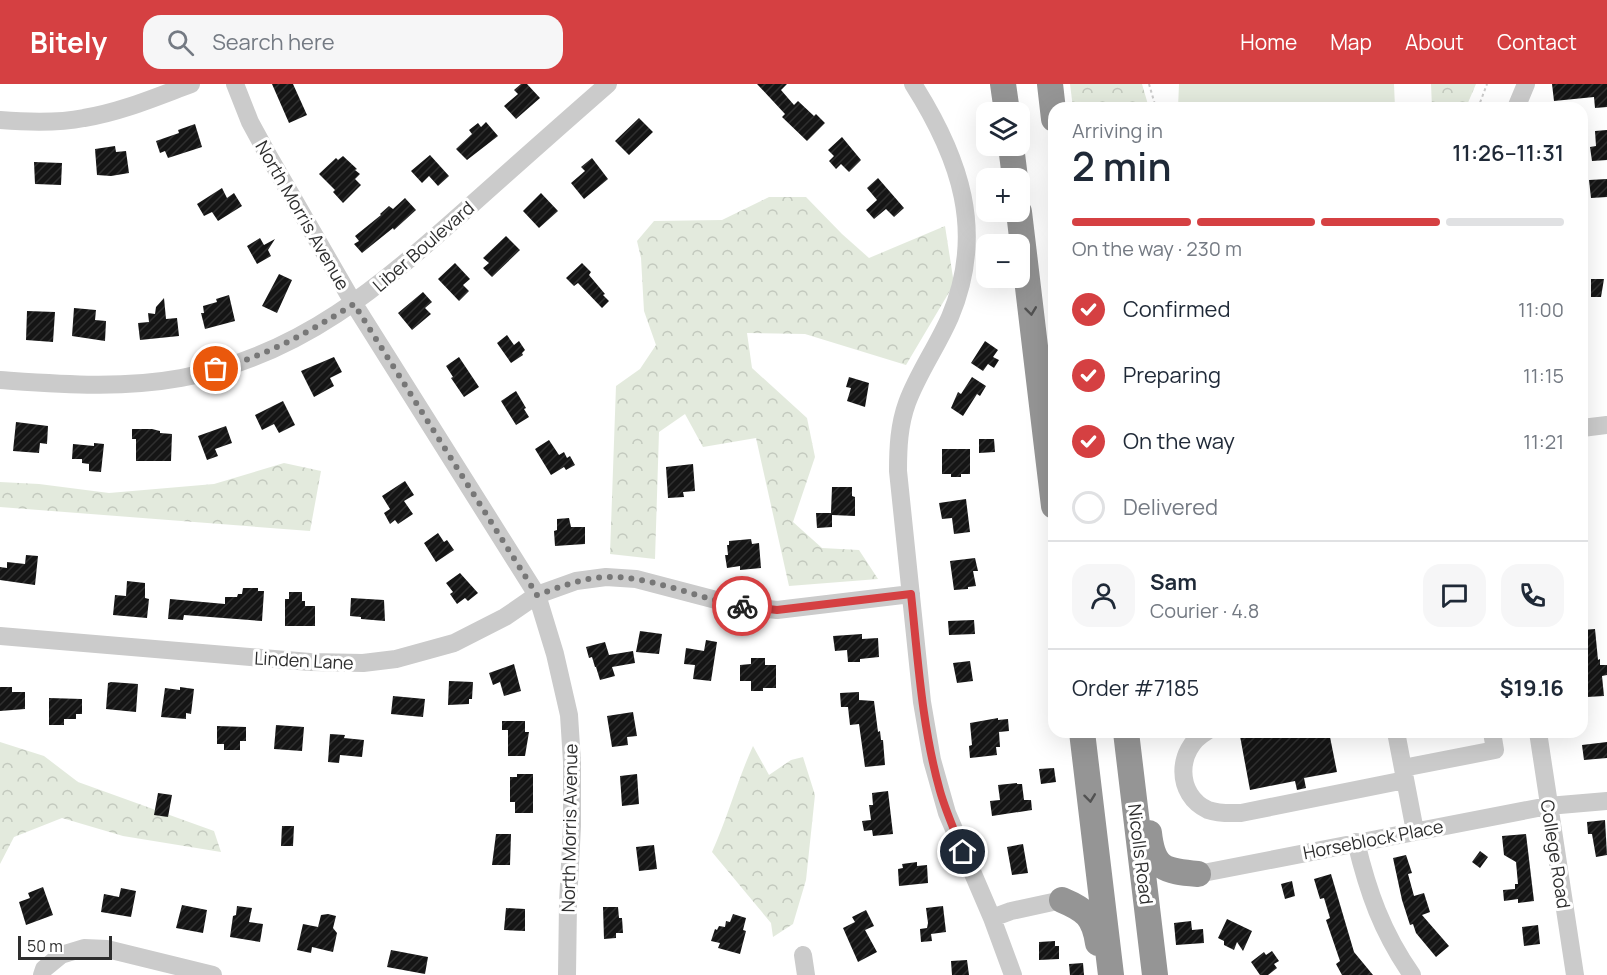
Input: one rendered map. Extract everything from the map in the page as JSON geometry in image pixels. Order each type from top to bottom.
[{"type":"highway","points":[[1003,84],[1006,102]]},
{"type":"highway","points":[[1050,84],[1052,102]]},
{"type":"highway","points":[[1020,222],[1048,456]]},
{"type":"highway","points":[[1083,738],[1111,975]]},
{"type":"highway","name":"Nicolls Road","points":[[1127,738],[1155,975]]},
{"type":"highway","points":[[1136,738],[1151,851],[1158,863],[1169,870],[1198,874]]},
{"type":"highway","points":[[1062,900],[1077,890],[1084,879],[1094,836]]},
{"type":"highway","points":[[1163,975],[1158,912],[1160,901],[1174,884],[1198,874]]},
{"type":"highway","points":[[1062,900],[1081,909],[1094,924],[1101,975]]},
{"type":"street","points":[[0,120],[19,122],[83,119],[131,106],[191,84]]},
{"type":"street","name":"North Morris Avenue","points":[[235,84],[250,122],[354,304],[537,595],[555,654],[569,715],[572,826],[567,975]]},
{"type":"street","name":"Liber Boulevard","points":[[0,380],[136,384],[182,378],[233,365],[299,338],[354,304],[395,273],[608,84]]},
{"type":"street","points":[[913,84],[950,153],[965,203],[967,221],[965,252],[956,302],[907,404],[899,439],[898,471],[922,702],[935,770],[947,813],[992,918],[1013,975]]},
{"type":"street","points":[[1518,102],[1526,84]]},
{"type":"street","points":[[1588,427],[1607,425]]},
{"type":"street","name":"Linden Lane","points":[[0,636],[310,662],[363,663],[396,659],[454,643],[505,617],[537,595],[576,581],[606,577],[636,579],[740,606],[777,610],[911,594]]},
{"type":"street","points":[[1196,738],[1187,749],[1183,765],[1185,781],[1191,796],[1206,809],[1222,813],[1241,813],[1495,750],[1493,738]]},
{"type":"street","points":[[1397,738],[1415,831]]},
{"type":"street","name":"College Road","points":[[1539,738],[1575,975]]},
{"type":"street","name":"Horseblock Place","points":[[1198,874],[1548,806],[1607,801]]},
{"type":"street","points":[[1356,842],[1379,920],[1412,975]]},
{"type":"street","points":[[992,918],[1011,911],[1062,900]]},
{"type":"street","points":[[42,975],[44,969],[61,955],[84,948],[107,949],[213,975]]},
{"type":"street","points":[[803,955],[806,975]]},
{"type":"path","points":[[1149,84],[1154,102]]},
{"type":"path","points":[[1480,102],[1487,84]]},
{"type":"green space","points":[[1070,84],[1142,84],[1147,102],[1072,102]]},
{"type":"green space","points":[[1179,84],[1394,84],[1395,102],[1178,102]]},
{"type":"green space","points":[[1431,84],[1476,84],[1468,102],[1432,102]]},
{"type":"green space","points":[[769,197],[806,197],[869,258],[945,226],[954,284],[906,365],[805,334],[747,333],[752,368],[807,418],[815,457],[793,522],[822,548],[859,550],[878,579],[789,586],[756,438],[703,447],[685,414],[659,432],[655,559],[610,554],[616,386],[640,369],[656,345],[644,311],[641,258],[637,241],[654,221],[722,220]]},
{"type":"green space","points":[[284,463],[321,471],[310,531],[0,507],[0,482],[39,484],[109,493],[214,484]]},
{"type":"green space","points":[[0,742],[44,756],[78,782],[214,831],[221,852],[123,836],[62,818],[14,837],[0,864]]},
{"type":"green space","points":[[753,746],[769,775],[791,760],[803,757],[815,795],[806,880],[793,924],[773,937],[771,923],[712,852]]},
{"type":"building","points":[[272,84],[293,84],[307,115],[289,123]]},
{"type":"building","points":[[521,84],[527,84],[540,98],[516,119],[504,106],[518,94],[514,90]]},
{"type":"building","points":[[757,84],[787,84],[781,90],[794,105],[798,101],[825,123],[807,141],[782,117],[785,114]]},
{"type":"building","points":[[1552,84],[1607,84],[1607,107],[1595,108],[1594,97],[1554,101]]},
{"type":"building","points":[[639,118],[653,132],[629,155],[615,141]]},
{"type":"building","points":[[486,122],[498,136],[467,160],[456,149],[472,134],[469,130],[478,123],[481,127]]},
{"type":"building","points":[[195,124],[202,147],[168,158],[165,151],[160,153],[156,141],[179,133],[178,130]]},
{"type":"building","points":[[1607,130],[1607,160],[1592,161],[1590,147],[1596,146],[1595,131]]},
{"type":"building","points":[[842,137],[861,160],[849,172],[841,164],[836,169],[829,161],[834,156],[828,150]]},
{"type":"building","points":[[115,146],[116,152],[126,151],[129,173],[111,176],[97,175],[95,149]]},
{"type":"building","points":[[430,155],[449,176],[438,186],[429,176],[422,183],[411,171]]},
{"type":"building","points":[[343,156],[357,169],[355,170],[360,174],[355,179],[361,185],[343,203],[333,192],[335,190],[319,174],[336,158],[338,160]]},
{"type":"building","points":[[592,158],[608,179],[584,199],[571,183],[585,171],[581,167]]},
{"type":"building","points":[[34,162],[62,163],[61,185],[35,184]]},
{"type":"building","points":[[878,178],[904,208],[894,217],[886,209],[874,219],[866,210],[877,200],[867,188]]},
{"type":"building","points":[[1607,179],[1607,197],[1591,198],[1589,180]]},
{"type":"building","points":[[222,188],[227,198],[234,193],[242,206],[218,221],[212,212],[204,216],[197,204]]},
{"type":"building","points":[[541,193],[558,211],[539,228],[523,211]]},
{"type":"building","points":[[405,198],[416,210],[394,230],[393,228],[362,253],[354,244],[359,241],[355,236],[389,206],[393,209]]},
{"type":"building","points":[[506,236],[520,250],[492,277],[483,268],[489,263],[483,258]]},
{"type":"building","points":[[260,238],[264,245],[275,239],[268,250],[271,256],[257,264],[247,246]]},
{"type":"building","points":[[455,263],[470,279],[463,285],[469,291],[459,301],[438,279]]},
{"type":"building","points":[[582,263],[591,272],[589,275],[609,301],[602,308],[578,283],[574,286],[566,278]]},
{"type":"building","points":[[279,274],[292,280],[277,313],[262,306]]},
{"type":"building","points":[[1591,279],[1604,279],[1601,297],[1591,297]]},
{"type":"building","points":[[423,292],[432,302],[425,308],[431,314],[412,330],[398,313]]},
{"type":"building","points":[[229,295],[235,321],[205,329],[201,313],[204,313],[203,306]]},
{"type":"building","points":[[164,298],[166,319],[177,318],[179,336],[140,340],[138,323],[149,322],[148,313],[155,314],[156,307]]},
{"type":"building","points":[[74,308],[96,310],[95,320],[106,321],[105,341],[72,336]]},
{"type":"building","points":[[27,311],[55,312],[53,342],[26,340]]},
{"type":"building","points":[[507,335],[514,345],[519,341],[525,350],[523,355],[511,363],[497,343]]},
{"type":"building","points":[[985,341],[998,350],[993,357],[999,360],[994,368],[988,364],[983,371],[971,363]]},
{"type":"building","points":[[334,357],[342,372],[330,378],[334,386],[314,397],[301,371]]},
{"type":"building","points":[[459,357],[479,387],[464,397],[446,366]]},
{"type":"building","points":[[849,377],[869,383],[865,407],[847,401],[851,388],[846,387]]},
{"type":"building","points":[[972,377],[986,386],[980,396],[977,394],[963,416],[951,408],[958,392],[961,394]]},
{"type":"building","points":[[516,391],[529,417],[516,425],[501,401]]},
{"type":"building","points":[[283,401],[295,425],[279,433],[274,424],[262,430],[255,415]]},
{"type":"building","points":[[16,422],[48,426],[47,444],[40,443],[39,453],[13,451]]},
{"type":"building","points":[[226,426],[232,443],[215,449],[218,456],[207,460],[198,436]]},
{"type":"building","points":[[132,429],[152,429],[160,433],[172,434],[171,461],[136,461],[136,439],[132,439]]},
{"type":"building","points":[[979,439],[994,439],[995,452],[979,453]]},
{"type":"building","points":[[549,440],[559,455],[564,452],[567,458],[570,456],[575,465],[566,470],[564,467],[551,475],[535,449]]},
{"type":"building","points":[[94,443],[104,444],[101,472],[89,471],[89,464],[82,463],[82,459],[72,459],[73,444],[94,446]]},
{"type":"building","points":[[942,449],[970,449],[970,474],[951,477],[951,474],[942,474]]},
{"type":"building","points":[[693,464],[695,491],[683,492],[684,497],[668,498],[666,467]]},
{"type":"building","points":[[405,481],[414,495],[404,501],[413,514],[398,524],[395,520],[390,524],[384,513],[390,509],[382,496]]},
{"type":"building","points":[[832,487],[852,487],[852,496],[855,497],[855,516],[832,515],[832,527],[817,528],[816,513],[831,513]]},
{"type":"building","points":[[966,499],[970,532],[954,534],[952,518],[942,519],[939,503]]},
{"type":"building","points":[[569,518],[571,527],[585,527],[585,544],[555,546],[554,531],[557,530],[557,519]]},
{"type":"building","points":[[438,533],[454,550],[436,562],[424,543]]},
{"type":"building","points":[[751,539],[752,544],[759,543],[761,568],[740,570],[740,566],[727,568],[725,555],[728,555],[729,541]]},
{"type":"building","points":[[26,555],[38,556],[35,585],[0,580],[0,567],[7,568],[7,562],[25,564]]},
{"type":"building","points":[[975,558],[978,571],[973,571],[976,586],[954,590],[950,561]]},
{"type":"building","points":[[460,573],[478,593],[468,601],[465,598],[457,604],[450,594],[453,592],[446,583]]},
{"type":"building","points":[[127,581],[145,583],[145,598],[149,599],[147,618],[113,615],[115,595],[126,596]]},
{"type":"building","points":[[243,588],[258,588],[258,591],[264,591],[262,621],[184,615],[183,620],[168,619],[170,599],[225,604],[225,597],[237,597],[238,594],[242,594]]},
{"type":"building","points":[[289,592],[302,592],[302,601],[305,601],[305,606],[315,606],[315,626],[285,626],[285,599],[289,599]]},
{"type":"building","points":[[351,598],[384,600],[385,621],[350,616]]},
{"type":"building","points":[[974,620],[975,634],[949,635],[948,621]]},
{"type":"building","points":[[1595,629],[1598,660],[1600,659],[1600,665],[1607,665],[1607,675],[1602,676],[1604,696],[1588,697],[1588,630]]},
{"type":"building","points":[[640,631],[662,634],[659,654],[636,652]]},
{"type":"building","points":[[862,634],[862,639],[878,638],[879,657],[860,659],[860,662],[848,662],[847,650],[835,651],[833,636]]},
{"type":"building","points":[[706,640],[717,642],[711,681],[693,679],[695,665],[684,664],[686,648],[704,651]]},
{"type":"building","points":[[605,642],[609,655],[633,651],[635,663],[612,667],[615,676],[600,680],[586,647]]},
{"type":"building","points":[[751,658],[765,658],[765,665],[776,665],[776,688],[751,691],[751,681],[740,681],[740,665],[751,664]]},
{"type":"building","points":[[970,661],[973,681],[957,683],[953,663]]},
{"type":"building","points":[[514,664],[521,691],[504,696],[500,682],[493,685],[489,673]]},
{"type":"building","points":[[449,681],[473,682],[472,699],[469,699],[469,704],[448,705]]},
{"type":"building","points":[[108,683],[138,684],[136,712],[106,709]]},
{"type":"building","points":[[0,687],[12,687],[12,692],[25,692],[25,709],[0,711]]},
{"type":"building","points":[[180,687],[194,689],[191,714],[186,713],[186,719],[161,717],[165,688],[180,690]]},
{"type":"building","points":[[859,692],[859,700],[874,701],[878,732],[880,731],[881,740],[883,740],[885,765],[865,767],[859,724],[850,725],[848,707],[841,707],[840,693]]},
{"type":"building","points":[[393,696],[425,699],[423,717],[391,714]]},
{"type":"building","points":[[49,698],[82,699],[82,714],[76,714],[76,719],[64,719],[64,725],[49,725]]},
{"type":"building","points":[[633,712],[637,736],[627,737],[628,745],[612,747],[607,716]]},
{"type":"building","points":[[998,718],[998,720],[1008,719],[1009,731],[999,732],[1000,747],[996,747],[997,755],[970,758],[969,746],[972,745],[970,723]]},
{"type":"building","points":[[502,721],[525,721],[525,732],[529,732],[525,756],[508,756],[508,730],[502,730]]},
{"type":"building","points":[[276,725],[304,727],[302,751],[274,749]]},
{"type":"building","points":[[217,726],[246,727],[246,741],[240,741],[240,750],[224,750],[224,744],[217,744]]},
{"type":"building","points":[[330,734],[364,740],[362,757],[340,755],[339,763],[328,762]]},
{"type":"building","points":[[1240,738],[1330,738],[1337,772],[1304,778],[1306,788],[1297,790],[1295,781],[1250,790]]},
{"type":"building","points":[[1607,742],[1607,758],[1584,760],[1582,745]]},
{"type":"building","points":[[1054,768],[1056,782],[1041,784],[1039,769]]},
{"type":"building","points":[[517,774],[533,774],[533,813],[515,813],[515,802],[510,802],[510,777],[517,777]]},
{"type":"building","points":[[637,774],[639,804],[622,806],[620,776]]},
{"type":"building","points":[[1022,784],[1024,800],[1031,800],[1032,810],[992,816],[990,801],[1000,800],[998,785]]},
{"type":"building","points":[[888,791],[893,834],[873,836],[872,830],[864,831],[862,821],[871,820],[869,805],[873,805],[872,793]]},
{"type":"building","points":[[158,793],[172,795],[168,817],[154,815]]},
{"type":"building","points":[[1605,820],[1607,855],[1596,857],[1592,834],[1588,834],[1587,822]]},
{"type":"building","points":[[282,826],[294,826],[293,846],[281,846]]},
{"type":"building","points":[[496,834],[511,834],[510,865],[492,865]]},
{"type":"building","points":[[1526,834],[1534,901],[1518,903],[1518,899],[1504,901],[1503,890],[1515,889],[1515,884],[1518,884],[1516,862],[1504,855],[1502,836]]},
{"type":"building","points":[[1023,844],[1028,873],[1012,875],[1007,847]]},
{"type":"building","points":[[654,845],[657,869],[639,871],[636,847]]},
{"type":"building","points":[[1480,851],[1488,857],[1480,868],[1472,862]]},
{"type":"building","points":[[1406,855],[1412,873],[1408,874],[1414,896],[1424,893],[1430,912],[1422,915],[1449,946],[1436,957],[1416,933],[1413,924],[1410,925],[1402,900],[1393,858]]},
{"type":"building","points":[[917,862],[917,866],[927,865],[928,883],[899,886],[898,869],[903,868],[902,864]]},
{"type":"building","points":[[1331,874],[1354,952],[1373,975],[1342,975],[1336,964],[1340,961],[1326,920],[1330,918],[1324,898],[1320,899],[1314,879]]},
{"type":"building","points":[[1292,881],[1295,896],[1285,899],[1281,884]]},
{"type":"building","points":[[43,887],[53,915],[26,925],[19,902],[30,898],[28,893]]},
{"type":"building","points":[[121,888],[136,891],[131,917],[101,912],[104,894],[119,897]]},
{"type":"building","points":[[182,905],[207,910],[203,933],[176,928]]},
{"type":"building","points":[[237,906],[252,908],[249,922],[263,924],[260,942],[230,937]]},
{"type":"building","points":[[943,906],[946,932],[931,934],[932,941],[921,942],[920,929],[927,928],[928,923],[926,908]]},
{"type":"building","points":[[603,907],[618,907],[619,918],[622,918],[623,933],[616,933],[616,938],[604,939]]},
{"type":"building","points":[[506,908],[525,909],[525,931],[504,930]]},
{"type":"building","points":[[866,910],[874,926],[865,930],[877,952],[858,962],[843,928],[855,922],[852,917]]},
{"type":"building","points":[[733,914],[746,918],[743,930],[746,931],[740,954],[718,948],[720,943],[711,941],[715,929],[717,930],[719,926],[725,927],[726,921],[730,922]]},
{"type":"building","points":[[321,915],[336,916],[333,928],[337,933],[333,952],[312,947],[311,953],[297,950],[303,924],[318,927]]},
{"type":"building","points":[[1227,919],[1252,931],[1243,951],[1237,942],[1234,950],[1224,945],[1224,941],[1218,938]]},
{"type":"building","points":[[1191,921],[1192,930],[1203,929],[1204,943],[1176,945],[1174,923]]},
{"type":"building","points":[[1538,925],[1540,944],[1524,946],[1522,927]]},
{"type":"building","points":[[1055,941],[1055,946],[1059,946],[1059,959],[1039,960],[1039,942]]},
{"type":"building","points":[[391,950],[428,957],[425,974],[387,967]]},
{"type":"building","points":[[1272,951],[1279,961],[1274,964],[1277,968],[1268,975],[1260,975],[1251,962],[1264,952],[1266,955]]},
{"type":"building","points":[[967,960],[969,975],[952,975],[951,961]]},
{"type":"building","points":[[1083,963],[1084,975],[1070,975],[1069,964]]},
{"type":"way so far","points":[[216,369],[233,365],[299,338],[354,304],[537,595],[576,581],[606,577],[636,579],[742,606]]},
{"type":"route","points":[[742,606],[777,610],[911,594],[922,702],[932,760],[947,813],[963,852]]}]
